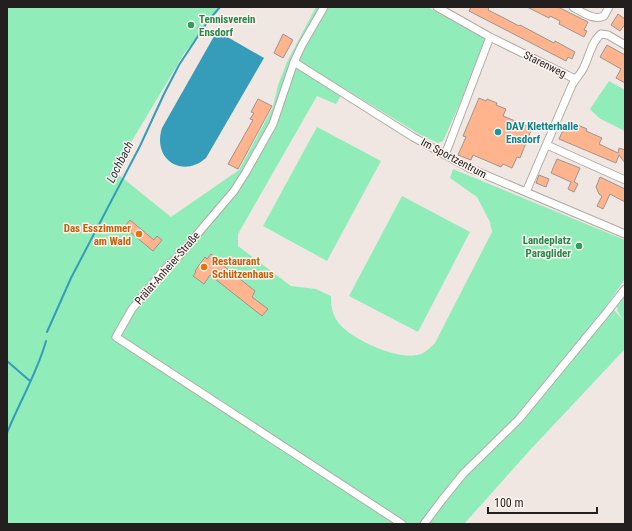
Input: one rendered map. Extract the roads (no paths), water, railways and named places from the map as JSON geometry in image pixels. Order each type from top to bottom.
[{"type":"street","name":"Prälat-Anheier-Straße","points":[[324,7],[294,62],[273,124],[246,172],[234,191],[202,230],[179,256],[163,271],[132,309],[116,337],[402,524]]},
{"type":"street","name":"Starenweg","points":[[437,7],[446,9],[490,38],[575,79],[526,192]]},
{"type":"street","points":[[573,7],[596,18],[604,16],[609,7]]},
{"type":"street","points":[[575,79],[584,68],[597,38],[601,34],[608,35],[625,45]]},
{"type":"street","points":[[445,155],[490,38]]},
{"type":"street","name":"Im Sportzentrum","points":[[294,62],[360,105],[445,155],[494,179],[625,234]]},
{"type":"street","points":[[547,145],[625,180]]},
{"type":"street","points":[[424,524],[463,474],[519,419],[625,289]]},
{"type":"water","points":[[217,31],[264,58],[206,158],[197,164],[188,167],[179,166],[165,157],[161,149],[160,139],[162,128]]},
{"type":"waterway","name":"Lochbach","points":[[47,332],[71,278],[140,146],[179,65],[208,21],[220,7]]},
{"type":"waterway","name":"Lochbach","points":[[7,433],[38,364],[46,341]]},
{"type":"waterway","points":[[7,361],[30,381]]},
{"type":"place","name":"Tennisverein Ensdorf","points":[[191,25]]},
{"type":"place","name":"DAV Kletterhalle Ensdorf","points":[[498,132]]},
{"type":"place","name":"Das Esszimmer am Wald","points":[[139,234]]},
{"type":"place","name":"Landeplatz Paraglider","points":[[579,246]]},
{"type":"place","name":"Restaurant Schützenhaus","points":[[204,267]]}]
